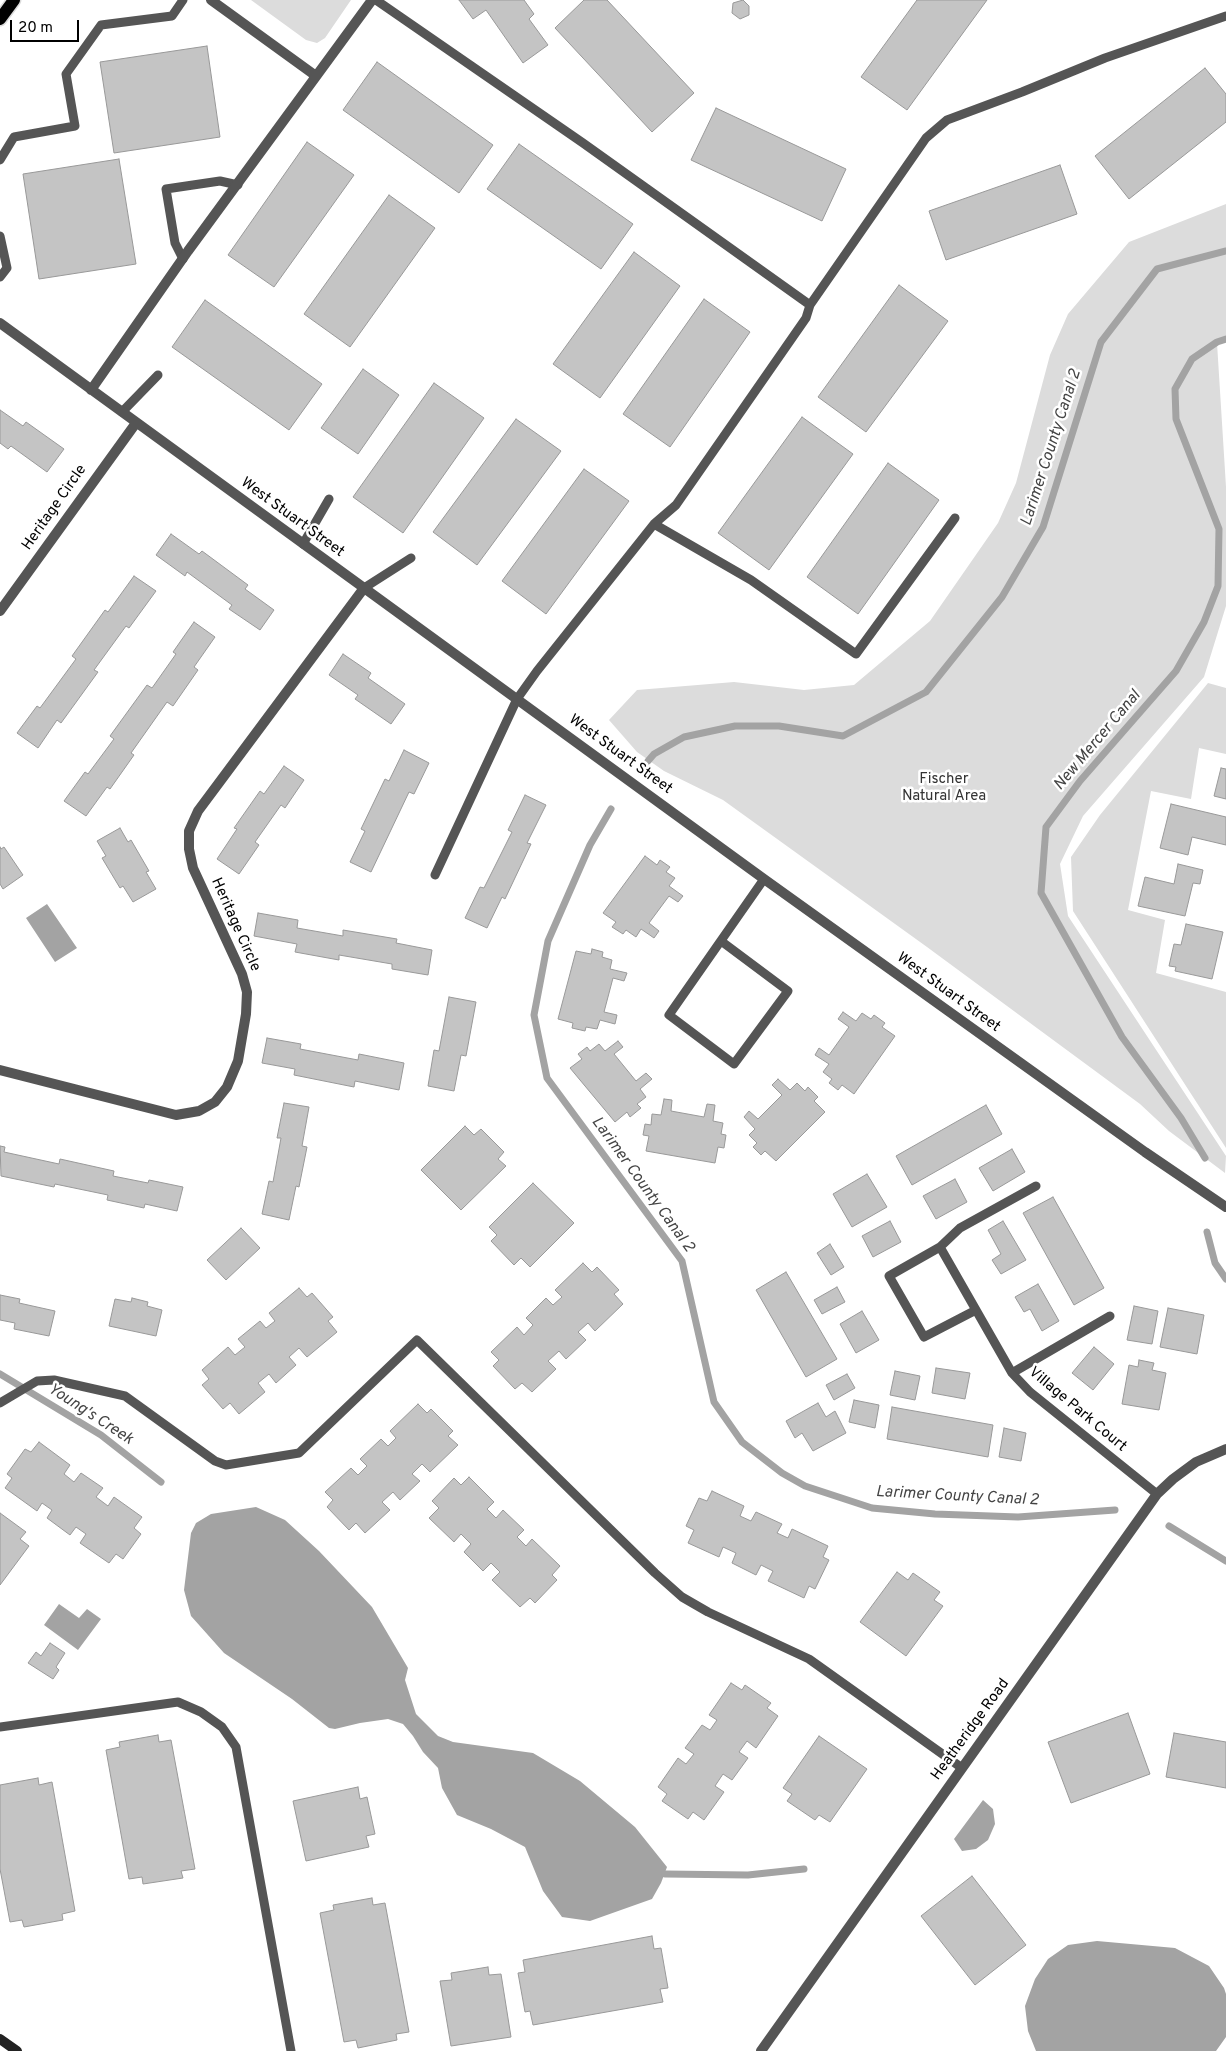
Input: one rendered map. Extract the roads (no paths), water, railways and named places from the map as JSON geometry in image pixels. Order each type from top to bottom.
[{"type":"main road","points":[[0,20],[14,0]]},
{"type":"main road","points":[[0,2039],[17,2051]]},
{"type":"street","points":[[211,0],[316,76]]},
{"type":"street","points":[[91,390],[183,259],[316,76],[374,0]]},
{"type":"street","name":"West Stuart Street","points":[[0,324],[764,879],[1137,1147],[1226,1207]]},
{"type":"street","name":"Heritage Circle","points":[[0,611],[136,423]]},
{"type":"street","name":"Heritage Circle","points":[[0,1070],[176,1115],[199,1110],[215,1102],[228,1087],[238,1061],[246,1014],[247,992],[242,974],[193,868],[189,849],[189,831],[198,811],[364,588]]},
{"type":"street","name":"Heatheridge Road","points":[[761,2051],[1157,1494],[1196,1462],[1226,1449]]},
{"type":"lane","points":[[0,160],[14,137],[75,126],[66,74],[100,25],[172,16],[183,0]]},
{"type":"lane","points":[[374,0],[583,143],[810,305]]},
{"type":"lane","points":[[435,875],[517,699],[537,670],[654,524],[676,505],[806,318],[810,305],[926,138],[947,120],[1105,58],[1226,16]]},
{"type":"lane","points":[[183,259],[176,244],[166,189],[220,181],[238,185]]},
{"type":"lane","points":[[0,236],[7,268],[0,277]]},
{"type":"lane","points":[[122,412],[158,375]]},
{"type":"lane","points":[[303,544],[329,499]]},
{"type":"lane","points":[[654,524],[751,580],[856,654],[955,518]]},
{"type":"lane","points":[[364,588],[411,558]]},
{"type":"lane","points":[[721,941],[788,991],[734,1064],[669,1015],[764,879]]},
{"type":"lane","points":[[976,1310],[924,1337],[889,1276],[940,1247],[960,1228],[1036,1186]]},
{"type":"lane","name":"Village Park Court","points":[[940,1247],[1012,1374],[1030,1392],[1157,1494]]},
{"type":"lane","points":[[1012,1374],[1110,1316]]},
{"type":"lane","points":[[0,1403],[37,1381],[54,1380],[125,1396],[216,1461],[226,1465],[299,1453],[417,1340],[682,1597],[708,1612],[809,1660],[962,1768]]},
{"type":"lane","points":[[0,1727],[178,1702],[201,1712],[222,1727],[236,1748],[290,2051]]},
{"type":"waterway","name":"Larimer County Canal 2","points":[[648,761],[654,754],[684,737],[735,726],[779,726],[843,736],[926,692],[1002,597],[1043,527],[1101,342],[1157,269],[1226,251]]},
{"type":"waterway","name":"New Mercer Canal","points":[[1205,1158],[1181,1118],[1122,1037],[1041,893],[1046,827],[1080,781],[1176,671],[1204,622],[1218,586],[1219,529],[1176,419],[1175,389],[1192,359],[1217,342],[1226,339]]},
{"type":"waterway","name":"Larimer County Canal 2","points":[[611,809],[590,845],[548,941],[534,1015],[547,1078],[682,1261],[714,1402],[742,1442],[782,1473],[805,1486],[872,1508],[935,1514],[1018,1517],[1115,1510]]},
{"type":"waterway","name":"New Mercer Canal","points":[[1207,1232],[1215,1263],[1226,1279]]},
{"type":"waterway","name":"Young's Creek","points":[[0,1374],[101,1435],[161,1482]]},
{"type":"waterway","name":"Larimer County Canal 2","points":[[1169,1526],[1226,1561]]},
{"type":"waterway","points":[[665,1874],[748,1875],[804,1869]]},
{"type":"park label","name":"Fischer Natural Area","points":[[944,788]]}]
